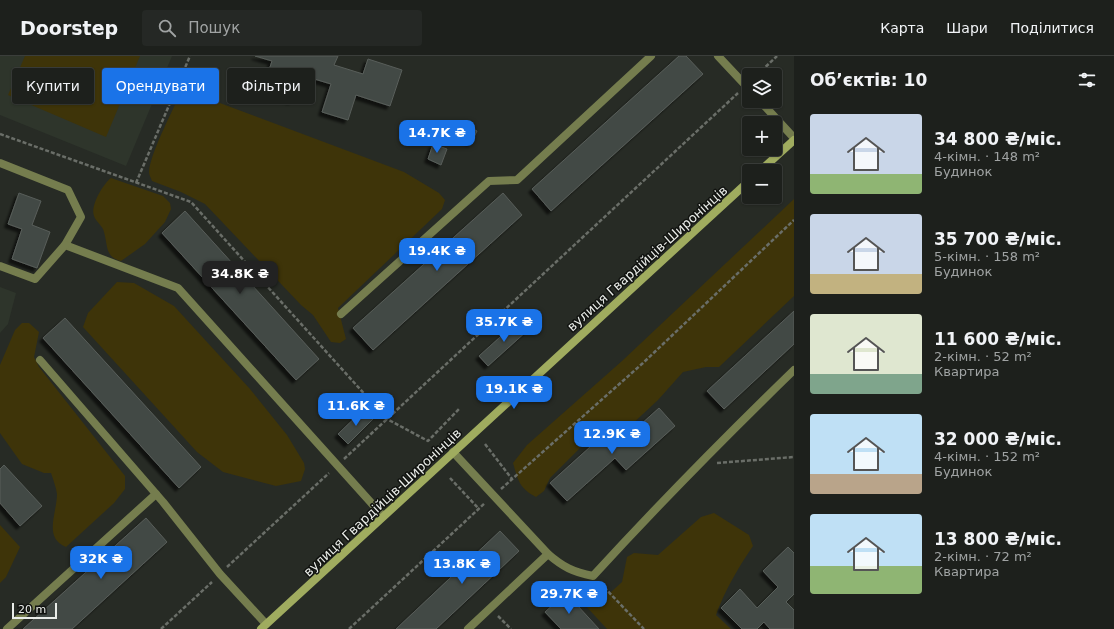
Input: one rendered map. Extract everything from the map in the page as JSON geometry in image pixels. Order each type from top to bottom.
[{"type":"main road","points":[[767,164],[794,139]]},
{"type":"main road","name":"вулиця Гвардійців-Широнінців","points":[[263,627],[742,187]]},
{"type":"lane","points":[[341,314],[489,181],[517,180],[651,56]]},
{"type":"lane","points":[[718,56],[742,82]]},
{"type":"lane","points":[[766,108],[794,139]]},
{"type":"lane","points":[[0,163],[68,190],[82,217],[65,245],[36,279],[0,266]]},
{"type":"lane","points":[[65,245],[178,288],[383,516]]},
{"type":"lane","points":[[40,360],[156,494],[263,627]]},
{"type":"lane","points":[[453,452],[548,554],[566,568],[593,576],[697,465],[794,370]]},
{"type":"lane","points":[[7,629],[156,494]]},
{"type":"lane","points":[[468,629],[548,554]]},
{"type":"path","points":[[136,183],[190,56]]},
{"type":"path","points":[[764,68],[777,56]]},
{"type":"path","points":[[161,629],[742,92]]},
{"type":"path","points":[[0,134],[191,202],[387,419],[428,441],[459,409]]},
{"type":"path","points":[[349,629],[493,495],[642,363],[794,220]]},
{"type":"path","points":[[484,444],[512,479]]},
{"type":"path","points":[[697,465],[794,457]]},
{"type":"path","points":[[450,478],[479,509]]},
{"type":"path","points":[[593,576],[644,629]]},
{"type":"path","points":[[490,608],[511,629]]},
{"type":"shaded area","points":[[0,56],[172,56],[167,68],[102,68],[102,104],[152,104],[126,166],[0,115]]},
{"type":"shaded area","points":[[25,56],[140,56],[135,68],[102,68],[102,104],[120,104],[106,137],[29,104],[94,104],[94,68],[20,68]]},
{"type":"shaded area","points":[[12,86],[12,97],[8,95]]},
{"type":"shaded area","points":[[219,103],[404,172],[439,193],[445,200],[442,209],[338,308],[346,339],[340,343],[331,342],[313,315],[301,305],[205,204],[181,192],[152,181],[149,173],[150,164],[175,104],[219,104]]},
{"type":"shaded area","points":[[111,178],[163,196],[170,203],[171,209],[165,222],[145,244],[121,261],[112,257],[110,254],[103,230],[93,212],[98,196],[104,185]]},
{"type":"shaded area","points":[[794,199],[794,296],[719,367],[706,367],[683,372],[658,400],[629,427],[614,436],[595,433],[550,478],[544,491],[536,497],[530,494],[520,483],[513,463],[527,445],[622,361]]},
{"type":"shaded area","points":[[117,282],[134,283],[174,306],[250,389],[287,435],[304,463],[305,469],[301,481],[276,486],[223,472],[197,452],[83,327],[88,313]]},
{"type":"shaded area","points":[[0,287],[16,293],[8,324],[0,333]]},
{"type":"shaded area","points":[[22,323],[29,323],[39,332],[34,357],[39,367],[125,476],[125,489],[114,503],[66,547],[59,543],[55,538],[53,531],[57,494],[51,473],[44,473],[22,464],[0,433],[0,365],[15,330]]},
{"type":"shaded area","points":[[714,513],[749,535],[753,546],[732,579],[716,615],[731,629],[607,629],[584,604],[585,593],[591,588],[610,593],[622,582],[627,557],[634,553],[658,555],[701,517]]},
{"type":"shaded area","points":[[0,525],[20,547],[6,577],[0,583]]},
{"type":"building","points":[[255,56],[338,56],[334,65],[363,74],[368,59],[402,70],[390,106],[356,95],[348,120],[322,112],[331,84],[315,79],[315,68],[270,68],[272,61]]},
{"type":"building","points":[[679,56],[686,56],[703,74],[551,211],[532,189]]},
{"type":"building","points":[[462,123],[477,131],[471,143],[456,134]]},
{"type":"building","points":[[433,144],[447,149],[441,165],[428,159]]},
{"type":"building","points":[[19,193],[41,201],[32,225],[50,232],[37,268],[12,259],[22,229],[8,224]]},
{"type":"building","points":[[503,193],[522,215],[373,350],[353,328]]},
{"type":"building","points":[[185,211],[319,359],[296,380],[162,233]]},
{"type":"building","points":[[794,311],[794,344],[724,409],[707,391]]},
{"type":"building","points":[[65,318],[201,467],[179,488],[43,338]]},
{"type":"building","points":[[519,320],[528,330],[488,366],[479,356]]},
{"type":"building","points":[[659,408],[675,426],[626,470],[615,458],[567,501],[550,483],[600,438],[611,451]]},
{"type":"building","points":[[364,409],[373,419],[348,444],[338,434]]},
{"type":"building","points":[[4,465],[42,506],[20,526],[0,503],[0,469]]},
{"type":"building","points":[[146,518],[167,542],[72,629],[23,629]]},
{"type":"building","points":[[500,531],[519,551],[500,569],[436,629],[396,629]]},
{"type":"building","points":[[788,547],[794,553],[794,594],[786,602],[794,610],[794,629],[770,629],[764,622],[757,629],[742,629],[721,608],[740,589],[757,608],[778,587],[763,571]]},
{"type":"building","points":[[566,593],[599,629],[561,629],[545,612]]}]
